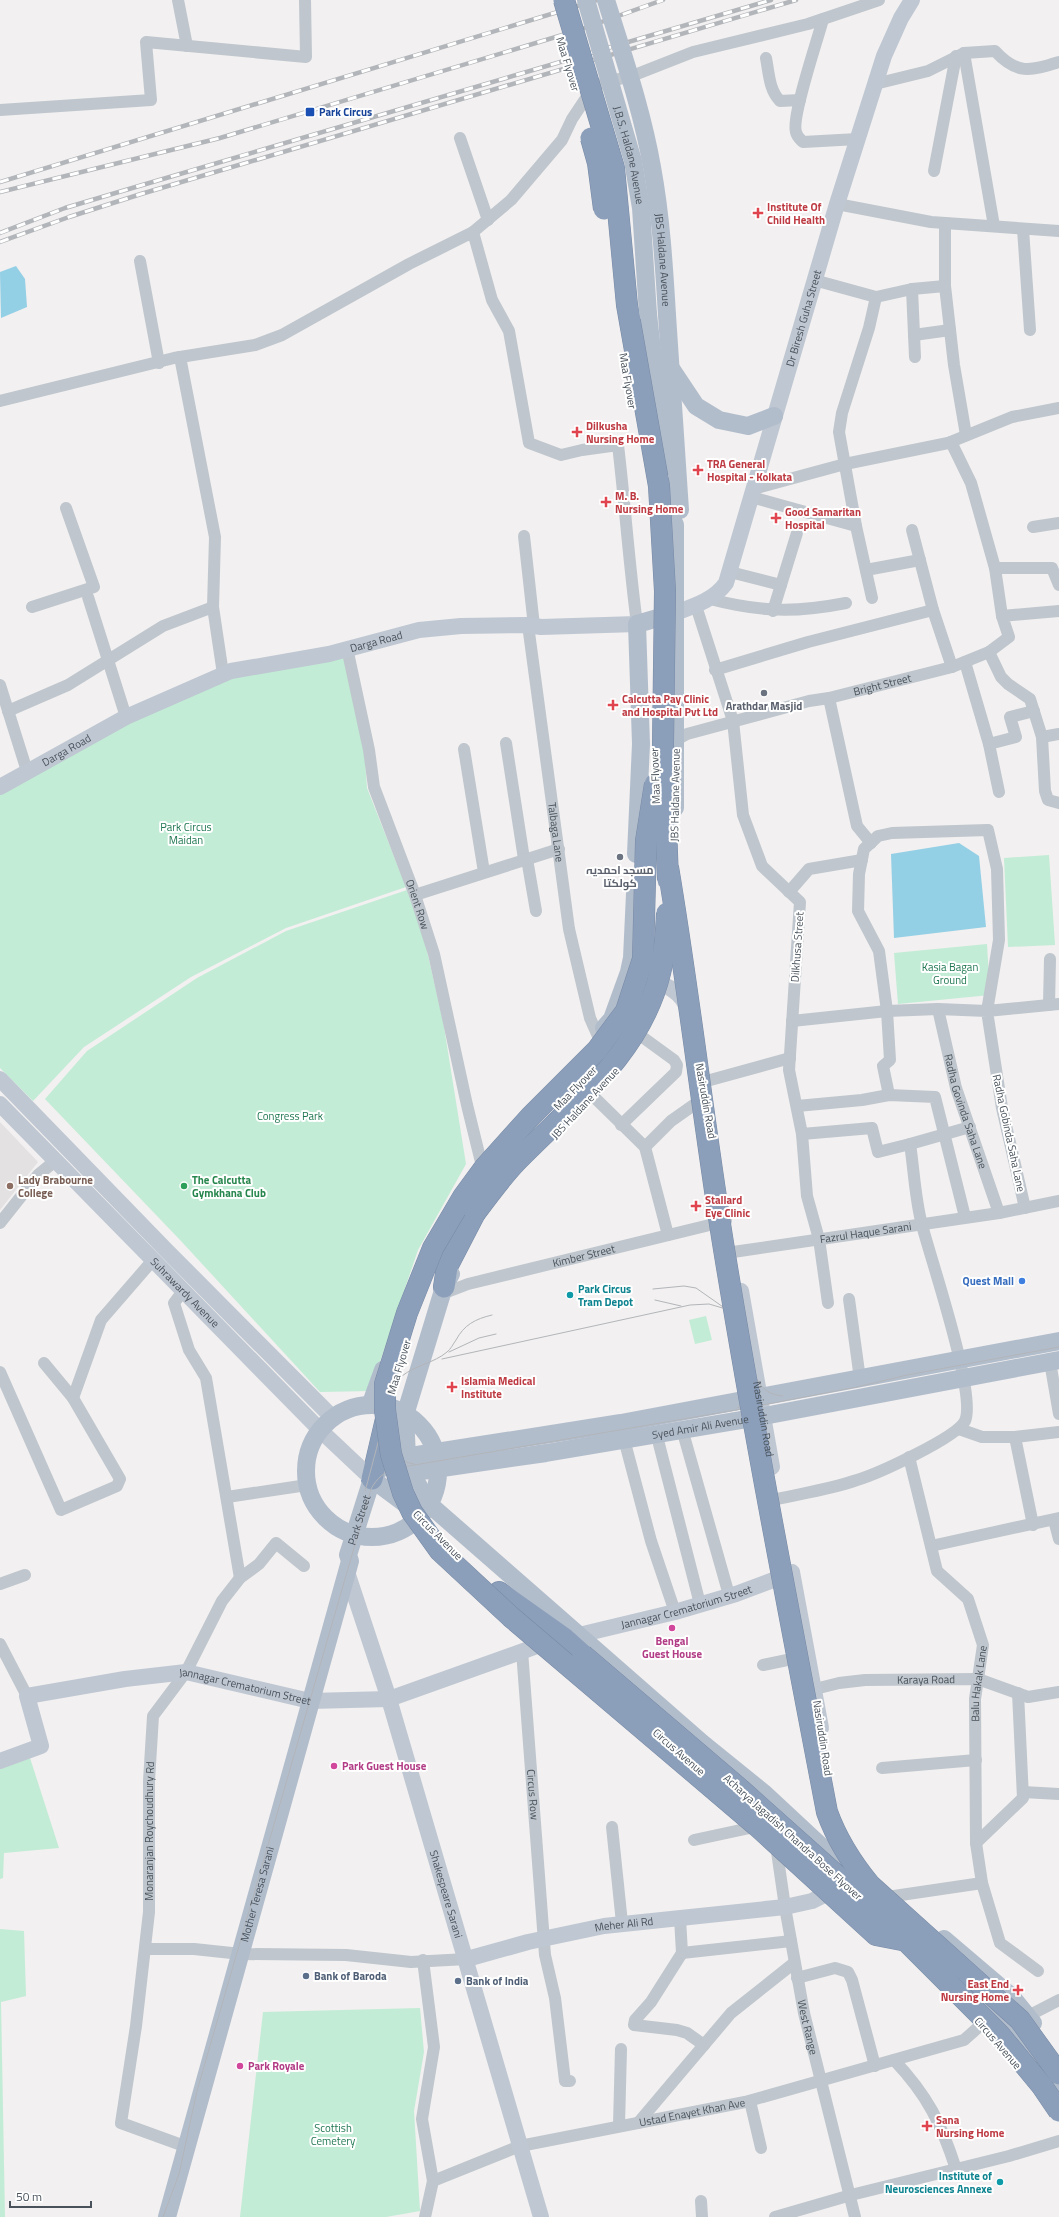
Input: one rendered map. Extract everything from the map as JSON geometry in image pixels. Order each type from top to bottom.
[{"type":"highway","name":"Maa Flyover","points":[[374,1480],[396,1375],[428,1281],[444,1244],[468,1204],[499,1165],[613,1047],[640,998],[655,936],[657,850],[653,605],[644,471],[613,302],[603,197],[598,163],[549,0]]},
{"type":"highway","name":"Maa Flyover","points":[[444,1283],[475,1213],[493,1189],[515,1163],[576,1104],[610,1068],[629,1045],[643,1021],[652,1001],[662,967],[666,941],[668,867],[665,837],[663,744],[665,591],[659,486],[627,306],[614,168],[564,0]]},
{"type":"highway","points":[[655,784],[646,841],[643,959],[626,1011],[597,1050],[530,1117],[485,1167],[463,1197],[433,1248],[407,1313],[385,1384],[384,1410],[391,1454],[401,1488],[412,1512],[446,1556],[511,1617],[757,1826],[876,1935],[906,1933]]},
{"type":"highway","points":[[668,867],[695,1040],[705,1125],[723,1244],[797,1658],[827,1812],[835,1835],[850,1861],[870,1885],[1020,2020],[1059,2074]]},
{"type":"highway","name":"Acharya Jagadish Chandra Bose Flyover","points":[[499,1592],[564,1638],[906,1933],[1003,2038],[1042,2086],[1059,2111]]},
{"type":"main road","name":"J.B.S. Haldane Avenue","points":[[586,0],[633,161],[641,208],[648,314]]},
{"type":"main road","name":"JBS Haldane Avenue","points":[[606,0],[641,116],[660,213],[680,510],[675,525]]},
{"type":"main road","name":"Dr Biresh Guha Street","points":[[675,613],[703,602],[724,587],[730,572],[814,280],[875,84],[884,56],[901,18],[912,0]]},
{"type":"main road","name":"JBS Haldane Avenue","points":[[425,1510],[388,1409],[444,1283],[476,1228],[504,1186],[594,1097],[621,1066],[662,1002],[666,984],[673,929],[676,740],[675,525],[669,507],[648,314]]},
{"type":"main road","points":[[670,365],[683,389],[696,406],[719,420],[748,426],[774,416]]},
{"type":"main road","points":[[637,624],[675,613]]},
{"type":"main road","name":"Darga Road","points":[[0,787],[126,717],[231,671],[330,654],[347,648],[418,630],[461,626],[637,624]]},
{"type":"main road","name":"Maa Flyover","points":[[388,1409],[431,1242],[488,1151],[522,1113],[598,1036],[612,1019],[629,972],[632,958],[641,744],[637,624]]},
{"type":"main road","points":[[629,972],[666,984]]},
{"type":"main road","name":"Nasiruddin Road","points":[[666,984],[685,1000],[693,1027],[732,1252],[764,1416],[777,1499],[815,1689],[843,1867],[837,1890]]},
{"type":"main road","name":"Suhrawardy Avenue","points":[[0,1079],[166,1250],[333,1418]]},
{"type":"main road","name":"Suhrawardy Avenue","points":[[0,1104],[320,1430],[374,1480]]},
{"type":"main road","name":"Syed Amir Ali Avenue","points":[[436,1461],[624,1439],[764,1416],[803,1408],[961,1369],[1059,1341]]},
{"type":"main road","name":"Syed Amir Ali Avenue","points":[[436,1461],[621,1423],[799,1389],[860,1379],[1054,1361]]},
{"type":"main road","points":[[799,1389],[803,1408]]},
{"type":"main road","points":[[350,1409],[388,1409],[422,1429],[436,1461],[435,1487],[425,1510],[405,1529],[389,1535],[372,1538],[358,1536],[338,1528],[324,1517],[313,1502],[307,1485],[310,1447],[320,1430],[333,1418],[350,1409]]},
{"type":"main road","points":[[374,1480],[385,1464],[409,1464],[436,1461]]},
{"type":"main road","name":"Circus Avenue","points":[[374,1480],[425,1510],[579,1635],[702,1743],[765,1794],[843,1867]]},
{"type":"main road","name":"Park Street","points":[[349,1566],[348,1554],[358,1536],[374,1480]]},
{"type":"main road","name":"Circus Avenue","points":[[425,1510],[465,1562],[551,1641],[770,1829],[982,2024],[1023,2072],[1059,2122]]},
{"type":"main road","name":"Shakespeare Sarani","points":[[349,1566],[467,1959],[541,2217]]},
{"type":"main road","name":"Mother Teresa Sarani","points":[[167,2217],[310,1701],[349,1566]]},
{"type":"main road","name":"Jannagar Crematorium Street","points":[[579,1635],[675,1612],[792,1573]]},
{"type":"main road","name":"Jannagar Crematorium Street","points":[[26,1696],[125,1679],[186,1672],[310,1701],[389,1699],[551,1641]]},
{"type":"main road","points":[[0,1761],[41,1746],[26,1696]]},
{"type":"main road","points":[[843,1867],[868,1875],[1011,1996],[1059,2057]]},
{"type":"main road","name":"Acharya Jagadish Chandra Bose Flyover","points":[[843,1867],[906,1933],[964,1980],[1019,2038],[1059,2090]]},
{"type":"main road","name":"Meher Ali Rd","points":[[467,1959],[544,1938],[622,1923],[785,1907],[812,1901],[837,1890]]},
{"type":"street","points":[[178,0],[187,46]]},
{"type":"street","points":[[0,110],[151,100],[146,42],[306,57],[305,0]]},
{"type":"street","points":[[0,401],[180,357],[255,345],[282,335],[396,271],[473,232],[511,200],[562,140],[572,119],[594,86],[637,74],[693,52],[808,24],[879,0]]},
{"type":"street","points":[[823,19],[800,100],[795,131],[803,142],[858,138]]},
{"type":"street","points":[[875,84],[917,72],[928,71],[960,55],[994,50],[1006,62],[1019,68],[1033,70],[1059,62]]},
{"type":"street","points":[[934,171],[960,55]]},
{"type":"street","points":[[960,55],[994,226]]},
{"type":"street","points":[[766,58],[771,88],[775,96],[780,101],[800,100]]},
{"type":"street","points":[[460,138],[488,220]]},
{"type":"street","points":[[837,204],[945,223],[1059,231]]},
{"type":"street","points":[[945,223],[945,286],[966,435]]},
{"type":"street","points":[[1023,229],[1030,330]]},
{"type":"street","points":[[473,232],[492,300],[508,331],[529,443],[561,455],[582,450],[618,445],[628,561],[637,624]]},
{"type":"street","points":[[140,261],[159,363]]},
{"type":"street","points":[[814,280],[876,297],[912,288],[945,286]]},
{"type":"street","points":[[912,288],[915,357]]},
{"type":"street","points":[[872,598],[856,526],[839,432],[842,412],[856,371],[876,297]]},
{"type":"street","points":[[914,335],[950,330]]},
{"type":"street","points":[[180,357],[215,537],[213,606],[223,674]]},
{"type":"street","points":[[752,493],[845,464],[951,442],[1012,417],[1059,408]]},
{"type":"street","points":[[951,442],[971,483],[995,568],[1002,616],[1059,611]]},
{"type":"street","points":[[752,493],[856,526]]},
{"type":"street","points":[[32,607],[94,587],[66,508]]},
{"type":"street","points":[[1033,527],[1059,523]]},
{"type":"street","points":[[912,530],[933,610],[952,667]]},
{"type":"street","points":[[773,611],[797,533]]},
{"type":"street","name":"Talbaga Lane","points":[[524,536],[531,625],[569,929],[590,1018],[598,1036]]},
{"type":"street","points":[[866,570],[920,560]]},
{"type":"street","points":[[995,568],[1052,568],[1059,585]]},
{"type":"street","points":[[730,572],[781,585]]},
{"type":"street","points":[[88,597],[126,717]]},
{"type":"street","points":[[703,602],[773,611],[820,608],[846,603]]},
{"type":"street","name":"Dilkhusa Street","points":[[703,602],[715,670],[733,721],[743,814],[762,866],[800,902],[789,1070],[802,1134],[807,1196],[819,1239],[828,1303]]},
{"type":"street","points":[[8,711],[68,685],[163,626],[213,606]]},
{"type":"street","points":[[715,670],[808,642],[933,610]]},
{"type":"street","name":"Bright Street","points":[[676,740],[687,734],[733,721],[809,701],[829,698],[952,667],[990,652],[1009,637],[1002,616]]},
{"type":"street","name":"Orient Row","points":[[347,648],[369,750],[374,788],[415,895],[434,954],[472,1129],[481,1162]]},
{"type":"street","points":[[990,652],[1001,677],[1008,684],[1030,699],[1042,737],[1045,791],[1048,800],[1059,803]]},
{"type":"street","points":[[965,662],[989,744],[999,792]]},
{"type":"street","name":"Darga Road","points":[[0,685],[27,772]]},
{"type":"street","points":[[829,698],[857,826],[871,842],[864,849],[858,874],[858,911],[879,951],[887,1011],[890,1060],[883,1066],[889,1095]]},
{"type":"street","points":[[989,744],[1016,737],[1010,718],[1034,710]]},
{"type":"street","points":[[1042,737],[1059,734]]},
{"type":"street","points":[[506,743],[536,911]]},
{"type":"street","points":[[464,749],[484,872]]},
{"type":"street","name":"Radha Gobinda Saha Lane","points":[[871,842],[878,836],[892,833],[988,830],[997,869],[999,940],[987,1011],[1002,1108],[1025,1208]]},
{"type":"street","points":[[415,895],[559,849]]},
{"type":"street","points":[[789,892],[809,869],[862,860]]},
{"type":"street","points":[[792,1021],[887,1011],[938,1009],[987,1011],[1054,1004],[1050,959]]},
{"type":"street","name":"Radha Govinda Saha Lane","points":[[938,1009],[956,1088],[999,1213]]},
{"type":"street","points":[[621,1125],[676,1072],[674,1060],[641,1036]]},
{"type":"street","points":[[645,1147],[704,1090],[790,1058]]},
{"type":"street","points":[[797,1106],[862,1100],[889,1095],[935,1096],[965,1217]]},
{"type":"street","points":[[594,1097],[645,1147],[668,1235]]},
{"type":"street","points":[[802,1134],[872,1128],[878,1152],[970,1126]]},
{"type":"street","points":[[777,1499],[858,1480],[909,1457],[959,1429],[965,1420],[968,1404],[961,1369],[921,1223],[910,1144]]},
{"type":"street","points":[[0,1223],[38,1175],[55,1161]]},
{"type":"street","name":"Fazrul Haque Sarani","points":[[732,1252],[921,1223],[999,1213],[1059,1201]]},
{"type":"street","name":"Kimber Street","points":[[444,1283],[468,1284],[727,1221]]},
{"type":"street","points":[[72,1398],[101,1320],[153,1260]]},
{"type":"street","points":[[182,1291],[174,1303],[189,1350],[206,1378],[240,1578]]},
{"type":"street","points":[[849,1299],[860,1379]]},
{"type":"street","points":[[1054,1361],[1059,1414]]},
{"type":"street","points":[[0,1372],[61,1510],[117,1486],[120,1479],[72,1398],[44,1363]]},
{"type":"street","points":[[682,1429],[729,1595]]},
{"type":"street","points":[[959,1429],[982,1437],[1015,1437],[1059,1432]]},
{"type":"street","points":[[1015,1437],[1033,1525]]},
{"type":"street","points":[[624,1439],[651,1541],[675,1612]]},
{"type":"street","points":[[659,1444],[700,1604]]},
{"type":"street","name":"Balu Hakak Lane","points":[[909,1457],[937,1571],[968,1599],[983,1645],[976,1699],[976,1843],[982,1883],[1000,1943],[1038,1971]]},
{"type":"street","points":[[227,1497],[307,1485]]},
{"type":"street","points":[[931,1546],[1057,1519],[1059,1539]]},
{"type":"street","name":"Monaranjan Roychoudhury Rd","points":[[187,2146],[121,2123],[150,1912],[149,1781],[153,1716],[186,1672],[222,1601],[240,1578],[259,1564],[276,1543],[304,1566]]},
{"type":"street","points":[[0,1584],[25,1575]]},
{"type":"street","points":[[0,1644],[26,1696]]},
{"type":"street","name":"Circus Row","points":[[522,1651],[545,1955],[556,1998],[565,2081],[570,2081]]},
{"type":"street","points":[[763,1665],[797,1658]]},
{"type":"street","name":"Karaya Road","points":[[815,1689],[839,1683],[865,1680],[978,1679],[1028,1697],[1059,1692]]},
{"type":"street","points":[[976,1843],[1023,1798],[1018,1693]]},
{"type":"street","points":[[882,1768],[976,1760]]},
{"type":"street","points":[[1023,1792],[1059,1794]]},
{"type":"street","points":[[612,1827],[622,1923]]},
{"type":"street","points":[[694,1840],[770,1829]]},
{"type":"street","name":"West Range","points":[[770,1829],[797,1978],[821,2081],[851,2195],[855,2217]]},
{"type":"street","points":[[894,1896],[982,1883]]},
{"type":"street","points":[[680,1918],[682,1954],[651,2002],[635,2020],[634,2025],[677,2030],[687,2033],[704,2045]]},
{"type":"street","points":[[682,1954],[791,1941]]},
{"type":"street","points":[[146,1949],[194,1949],[241,1954],[346,1955],[412,1962],[423,1960],[467,1959]]},
{"type":"street","points":[[423,1960],[434,2047],[422,2119],[432,2181],[425,2217]]},
{"type":"street","points":[[638,2123],[731,2013],[794,1964]]},
{"type":"street","points":[[797,1978],[835,1968],[848,1972],[852,1980],[875,2066]]},
{"type":"street","points":[[1028,2016],[1059,2000]]},
{"type":"street","name":"Ustad Enayet Khan Ave","points":[[432,2181],[520,2146],[619,2125],[638,2123],[750,2101],[875,2066],[964,2040],[982,2024]]},
{"type":"street","points":[[619,2125],[621,2049]]},
{"type":"street","points":[[894,2060],[920,2090],[934,2111],[945,2136],[956,2169]]},
{"type":"street","points":[[750,2101],[761,2148]]},
{"type":"street","points":[[775,2217],[851,2195],[956,2169],[1059,2141]]},
{"type":"street","points":[[701,2201],[702,2217]]},
{"type":"shaded area","name":"Lady Brabourne College","points":[[0,1122],[38,1162],[0,1210]]},
{"type":"green space","name":"Park Circus Maidan","points":[[344,657],[364,747],[367,788],[406,887],[286,928],[191,977],[84,1047],[33,1101],[0,1068],[0,792],[132,715],[232,676]]},
{"type":"green space","points":[[1049,855],[1055,945],[1008,947],[1004,858]]},
{"type":"green space","name":"Congress Park","points":[[407,890],[424,938],[443,1021],[466,1164],[418,1250],[370,1391],[320,1392],[181,1241],[45,1099],[87,1051],[197,978],[286,931]]},
{"type":"green space","name":"Kasia Bagan Ground","points":[[987,944],[990,995],[898,1004],[894,953]]},
{"type":"green space","points":[[706,1316],[712,1340],[695,1344],[689,1320]]},
{"type":"green space","points":[[30,1758],[59,1848],[4,1853],[3,1878],[0,1879],[0,1769]]},
{"type":"green space","points":[[0,1929],[24,1931],[26,1996],[1,2002],[5,2217],[0,2217]]},
{"type":"green space","name":"Scottish Cemetery","points":[[420,2008],[424,2052],[414,2111],[420,2211],[386,2217],[240,2217],[263,2012]]},
{"type":"water","points":[[16,266],[25,279],[27,307],[1,318],[0,272]]},
{"type":"water","points":[[959,843],[979,856],[986,927],[894,938],[891,854]]},
{"type":"tram line","points":[[653,1289],[684,1286],[696,1288],[726,1309],[745,1317],[738,1318],[748,1328],[743,1324],[754,1366],[757,1387],[746,1403],[737,1408]]},
{"type":"tram line","points":[[655,1300],[681,1306]]},
{"type":"tram line","points":[[442,1359],[690,1305],[709,1304],[726,1309]]},
{"type":"tram line","points":[[365,1491],[392,1395],[402,1376],[407,1372],[442,1356],[450,1349],[466,1327],[480,1318],[492,1315]]},
{"type":"tram line","points":[[449,1352],[479,1338],[496,1334]]},
{"type":"tram line","points":[[163,2217],[179,2174],[197,2091],[371,1489],[379,1478],[385,1473],[397,1468],[736,1410],[857,1387],[907,1375],[1059,1347]]},
{"type":"tram line","points":[[757,1379],[761,1386],[767,1391],[783,1396]]},
{"type":"tram line","points":[[383,1432],[386,1444],[393,1454],[408,1463],[414,1464]]},
{"type":"railway","points":[[0,182],[597,0]]},
{"type":"railway","points":[[0,192],[220,138],[579,30],[663,0]]},
{"type":"railway","points":[[0,233],[65,208],[771,0]]},
{"type":"railway","points":[[0,242],[69,217],[141,194],[796,0]]},
{"type":"place","name":"Park Circus","points":[[310,112]]},
{"type":"place","name":"Institute Of Child Health","points":[[758,213]]},
{"type":"place","name":"Dilkusha Nursing Home","points":[[577,432]]},
{"type":"place","name":"TRA General Hospital - Kolkata","points":[[698,470]]},
{"type":"place","name":"M. B. Nursing Home","points":[[606,502]]},
{"type":"place","name":"Good Samaritan Hospital","points":[[776,518]]},
{"type":"place","name":"Arathdar Masjid","points":[[764,693]]},
{"type":"place","name":"Calcutta Pay Clinic and Hospital Pvt Ltd","points":[[613,705]]},
{"type":"place","name":"مسجد احمدیہ کولکتا","points":[[620,857]]},
{"type":"place","name":"Lady Brabourne College","points":[[10,1186]]},
{"type":"place","name":"The Calcutta Gymkhana Club","points":[[184,1186]]},
{"type":"place","name":"Stallard Eye Clinic","points":[[696,1206]]},
{"type":"place","name":"Quest Mall","points":[[1022,1281]]},
{"type":"place","name":"Park Circus Tram Depot","points":[[570,1295]]},
{"type":"place","name":"Islamia Medical Institute","points":[[452,1387]]},
{"type":"place","name":"Bengal Guest House","points":[[672,1628]]},
{"type":"place","name":"Park Guest House","points":[[334,1766]]},
{"type":"place","name":"Bank of Baroda","points":[[306,1976]]},
{"type":"place","name":"Bank of India","points":[[458,1981]]},
{"type":"place","name":"East End Nursing Home","points":[[1018,1990]]},
{"type":"place","name":"Park Royale","points":[[240,2066]]},
{"type":"place","name":"Sana Nursing Home","points":[[927,2126]]},
{"type":"place","name":"Institute of Neurosciences Annexe","points":[[1000,2182]]}]
